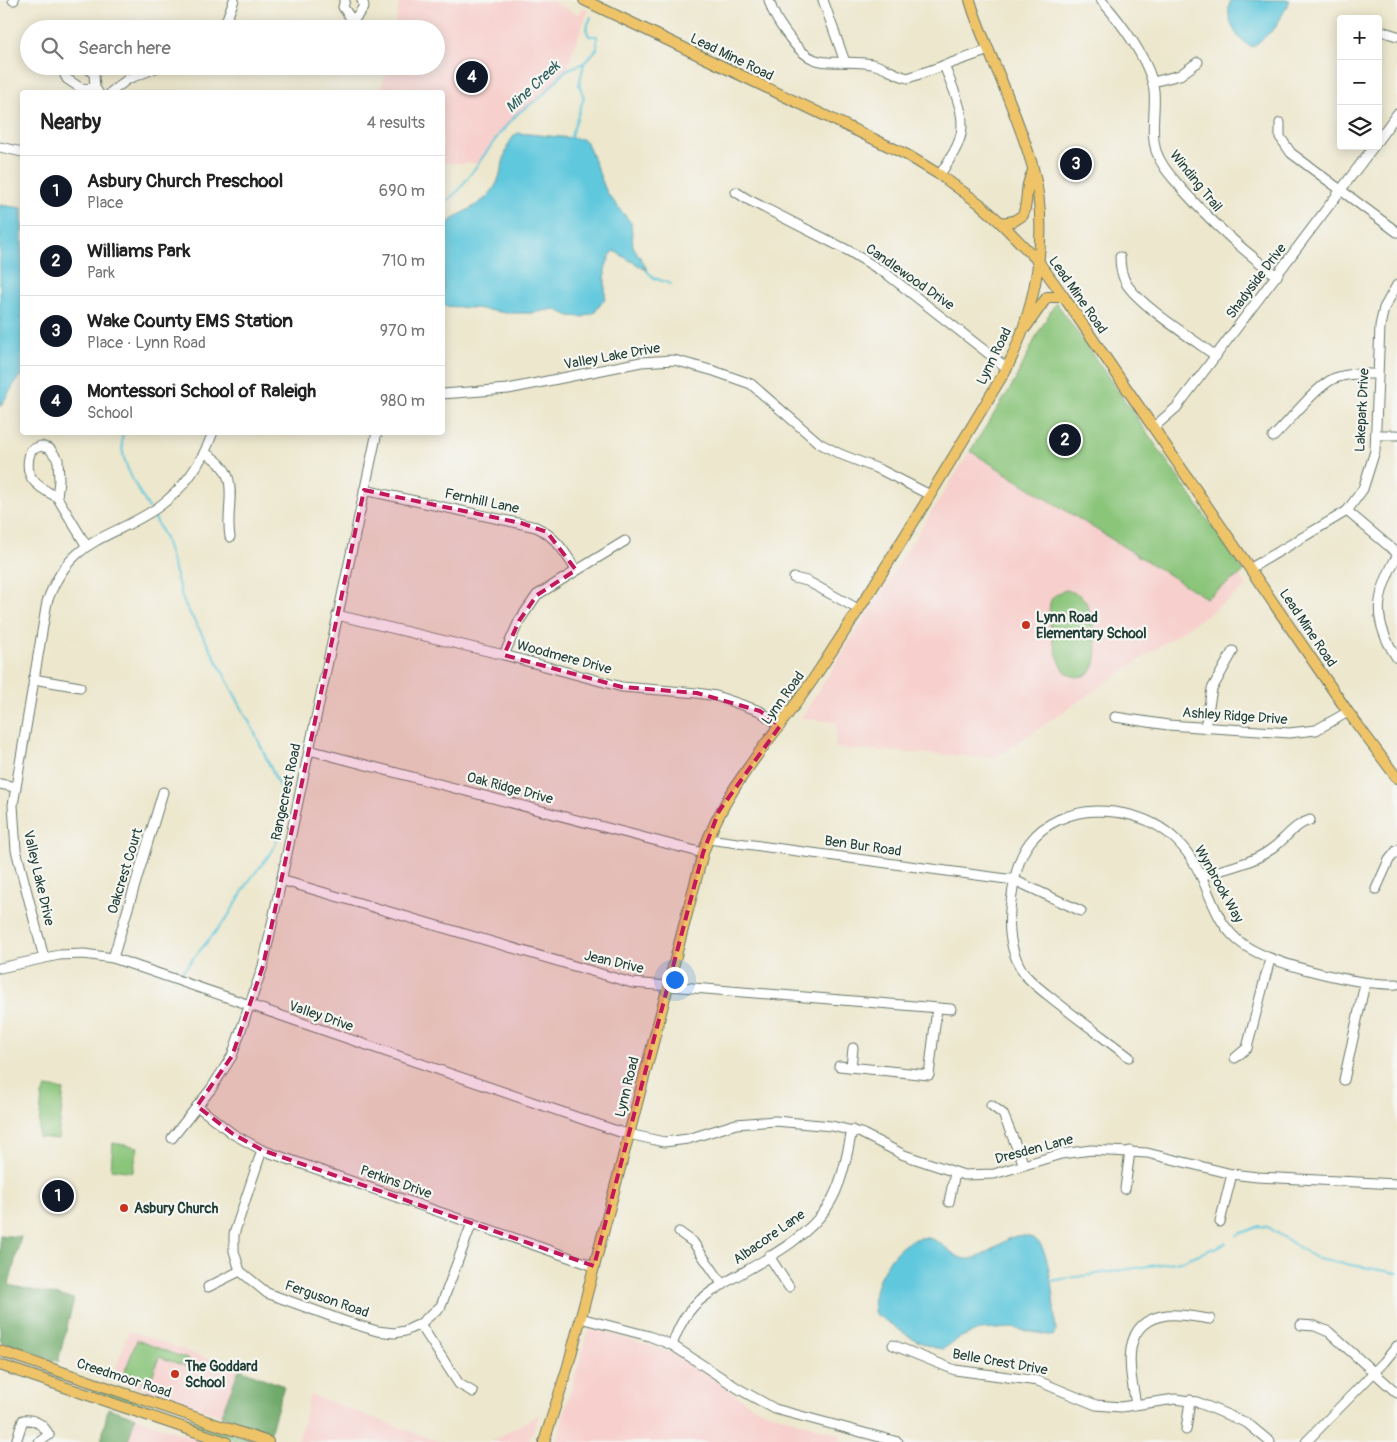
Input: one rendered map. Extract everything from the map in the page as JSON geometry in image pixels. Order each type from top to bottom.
[{"type":"main road","name":"Lead Mine Road","points":[[584,0],[907,155],[940,175],[980,204],[1001,223],[1038,261],[1064,297],[1348,712],[1397,778]]},
{"type":"main road","name":"Lynn Road","points":[[544,1442],[580,1318],[708,839],[731,791],[780,726],[858,609],[930,495],[1007,368],[1022,334],[1034,288],[1038,261],[1039,211],[1033,170],[970,0]]},
{"type":"main road","points":[[1001,223],[1014,221],[1023,215],[1026,203],[1026,187],[1033,170]]},
{"type":"main road","points":[[1022,334],[1047,297],[1064,297]]},
{"type":"main road","name":"Creedmoor Road","points":[[0,1351],[268,1442]]},
{"type":"main road","name":"Creedmoor Road","points":[[0,1365],[226,1442]]},
{"type":"street","points":[[226,20],[234,0]]},
{"type":"street","points":[[344,0],[343,7],[348,20]]},
{"type":"street","points":[[354,20],[364,6],[362,0]]},
{"type":"street","points":[[769,0],[773,15],[799,51],[806,57],[818,61],[874,65],[908,78],[989,50]]},
{"type":"street","points":[[822,0],[845,62]]},
{"type":"street","name":"Winding Trail","points":[[1106,2],[1128,36],[1152,82],[1154,99],[1152,129],[1156,151],[1163,166],[1226,237],[1277,276]]},
{"type":"street","points":[[1382,31],[1397,36]]},
{"type":"street","points":[[1152,82],[1180,75],[1198,62]]},
{"type":"street","points":[[940,175],[959,142],[962,129],[960,107],[944,65]]},
{"type":"street","points":[[65,75],[67,79],[82,89],[97,90],[94,75]]},
{"type":"street","points":[[114,90],[128,79],[138,75]]},
{"type":"street","points":[[1382,135],[1397,114]]},
{"type":"street","points":[[1280,123],[1280,137],[1286,147],[1298,159],[1397,232]]},
{"type":"street","points":[[0,147],[20,152]]},
{"type":"street","name":"Shadyside Drive","points":[[1154,427],[1177,407],[1371,150]]},
{"type":"street","name":"Candlewood Drive","points":[[736,192],[849,251],[888,275],[1007,368]]},
{"type":"street","points":[[1120,256],[1120,271],[1127,284],[1145,302],[1216,356]]},
{"type":"street","name":"Lakepark Drive","points":[[1251,568],[1347,511],[1368,478],[1375,451],[1380,326],[1384,308],[1397,285]]},
{"type":"street","name":"Valley Lake Drive","points":[[445,394],[508,389],[641,362],[674,360],[714,370],[750,384],[819,443],[840,454],[881,470],[930,495]]},
{"type":"street","points":[[1273,437],[1333,379],[1356,373],[1377,374]]},
{"type":"street","points":[[1376,434],[1397,435]]},
{"type":"street","name":"Valley Lake Drive","points":[[44,958],[16,850],[13,829],[15,787],[33,679],[51,592],[68,563],[86,545],[158,507],[194,471],[205,454],[212,435]]},
{"type":"street","name":"Rangecrest Road","points":[[172,1138],[211,1089],[232,1056],[263,966],[376,435]]},
{"type":"street","points":[[57,497],[60,480],[58,460],[50,449],[42,446],[31,450],[26,463],[29,475],[37,485],[57,497],[86,545]]},
{"type":"street","points":[[205,454],[217,460],[229,477],[232,491],[228,525],[230,537]]},
{"type":"street","name":"Fernhill Lane","points":[[364,490],[536,527],[546,532],[556,542],[576,570]]},
{"type":"street","points":[[1347,511],[1397,554],[1383,584],[1378,608],[1383,632],[1397,658]]},
{"type":"street","points":[[504,655],[519,621],[537,595],[625,541]]},
{"type":"street","points":[[794,578],[807,581],[858,609]]},
{"type":"street","name":"Woodmere Drive","points":[[337,615],[504,655],[622,687],[716,696],[760,711],[780,726]]},
{"type":"street","points":[[1205,728],[1212,689],[1233,651]]},
{"type":"street","points":[[33,679],[80,687]]},
{"type":"street","name":"Ashley Ridge Drive","points":[[1115,717],[1205,728],[1304,732],[1326,726],[1348,712]]},
{"type":"street","name":"Oak Ridge Drive","points":[[309,750],[703,853]]},
{"type":"street","points":[[0,784],[15,787]]},
{"type":"street","name":"Oakcrest Court","points":[[113,958],[163,792]]},
{"type":"street","name":"Wynbrook Way","points":[[1129,1057],[1045,993],[1024,973],[1011,943],[1008,924],[1014,880],[1023,851],[1036,834],[1049,824],[1063,818],[1094,811],[1119,812],[1151,821],[1176,839],[1201,876],[1209,898],[1226,930],[1244,945],[1270,959],[1364,983],[1397,984]]},
{"type":"street","points":[[1201,876],[1256,858],[1270,851],[1303,822],[1310,820]]},
{"type":"street","name":"Ben Bur Road","points":[[708,839],[1014,880],[1081,911]]},
{"type":"street","points":[[1376,889],[1388,860],[1397,850]]},
{"type":"street","name":"Jean Drive","points":[[281,880],[632,983],[951,1009]]},
{"type":"street","name":"Valley Drive","points":[[0,968],[44,958],[84,954],[113,958],[629,1134]]},
{"type":"street","points":[[1235,1058],[1247,1048],[1270,959]]},
{"type":"street","points":[[1344,1080],[1364,983]]},
{"type":"street","points":[[840,1066],[929,1075],[937,1008]]},
{"type":"street","points":[[851,1067],[853,1048]]},
{"type":"street","points":[[992,1105],[1003,1114],[1024,1165]]},
{"type":"street","name":"Perkins Drive","points":[[197,1106],[233,1134],[262,1150],[594,1266]]},
{"type":"street","name":"Dresden Lane","points":[[629,1134],[664,1142],[688,1139],[736,1124],[775,1121],[852,1130],[869,1136],[904,1155],[955,1173],[987,1176],[1075,1151],[1130,1152],[1164,1156],[1232,1174],[1285,1180],[1397,1184]]},
{"type":"street","name":"Albacore Lane","points":[[672,1345],[692,1308],[723,1285],[804,1232],[828,1206],[838,1183],[852,1130]]},
{"type":"street","points":[[208,1287],[240,1271],[234,1251],[234,1234],[262,1150]]},
{"type":"street","points":[[1125,1189],[1130,1152]]},
{"type":"street","points":[[949,1202],[955,1173]]},
{"type":"street","points":[[1220,1222],[1232,1174]]},
{"type":"street","name":"Ferguson Road","points":[[240,1271],[268,1292],[370,1329],[394,1333],[406,1331],[420,1324],[441,1306],[472,1223]]},
{"type":"street","points":[[679,1232],[693,1242],[723,1285]]},
{"type":"street","points":[[769,1256],[789,1287]]},
{"type":"street","points":[[1136,1404],[1129,1357],[1131,1343],[1139,1330],[1151,1320],[1161,1316],[1176,1315],[1210,1319]]},
{"type":"street","points":[[580,1318],[649,1336],[672,1345],[763,1404],[898,1442]]},
{"type":"street","points":[[420,1324],[459,1384],[473,1392]]},
{"type":"street","points":[[1301,1325],[1315,1326],[1329,1332],[1397,1392]]},
{"type":"street","name":"Belle Crest Drive","points":[[893,1345],[956,1370],[1038,1381],[1096,1405],[1115,1407],[1175,1399],[1190,1400],[1241,1420],[1270,1442]]},
{"type":"street","points":[[1306,1442],[1397,1346]]},
{"type":"street","points":[[1186,1430],[1190,1400]]},
{"type":"street","points":[[16,1442],[23,1420],[28,1419],[38,1422],[48,1435],[39,1442]]},
{"type":"highlighted area","points":[[364,490],[521,523],[547,532],[576,570],[537,595],[519,621],[504,655],[622,687],[697,693],[760,711],[780,726],[719,811],[703,853],[594,1266],[262,1150],[233,1134],[197,1106],[232,1056],[263,966]]},
{"type":"shaded area","points":[[400,0],[549,0],[579,15],[583,8],[588,11],[566,70],[540,98],[518,113],[501,132],[480,163],[445,163],[445,90],[381,90],[384,75],[445,75],[445,20],[396,20]]},
{"type":"shaded area","name":"Lynn Road Elementary School","points":[[970,451],[1205,598],[1239,575],[1247,587],[995,758],[835,748],[837,722],[801,718]]},
{"type":"shaded area","points":[[591,1329],[671,1352],[702,1370],[738,1397],[758,1409],[841,1435],[839,1442],[556,1442],[587,1334]]},
{"type":"shaded area","name":"The Goddard School","points":[[129,1331],[239,1369],[221,1415],[112,1379]]},
{"type":"shaded area","points":[[310,1395],[330,1402],[440,1442],[298,1442]]},
{"type":"shaded area","points":[[540,1414],[528,1442],[490,1442]]},
{"type":"shaded area","points":[[135,1417],[164,1428],[207,1442],[128,1442]]},
{"type":"green space","points":[[1056,302],[1244,572],[1206,598],[970,451],[1015,381],[1037,335]]},
{"type":"green space","points":[[1066,590],[1083,598],[1091,614],[1094,626],[1097,651],[1096,662],[1092,670],[1081,677],[1067,673],[1063,668],[1056,650],[1049,616],[1051,600],[1057,594]]},
{"type":"green space","points":[[47,1087],[64,1090],[58,1139],[38,1137],[42,1095]]},
{"type":"green space","points":[[113,1143],[138,1147],[133,1172],[111,1169]]},
{"type":"green space","points":[[0,1235],[21,1237],[9,1285],[74,1299],[58,1362],[0,1341]]},
{"type":"green space","points":[[137,1340],[190,1360],[188,1367],[159,1357],[150,1383],[124,1373]]},
{"type":"green space","points":[[20,1365],[48,1371],[257,1442],[239,1442]]},
{"type":"green space","points":[[239,1369],[284,1386],[269,1436],[221,1415]]},
{"type":"green space","points":[[108,1408],[135,1417],[128,1442],[101,1442]]},
{"type":"water","points":[[1231,0],[1290,0],[1276,27],[1253,47],[1242,40],[1233,28],[1229,14]]},
{"type":"water","points":[[518,133],[582,139],[587,143],[607,193],[631,223],[633,246],[648,271],[614,251],[605,269],[605,298],[595,312],[583,317],[569,316],[555,309],[531,313],[506,313],[445,306],[445,226],[455,217],[477,205],[494,188],[498,181],[506,151]]},
{"type":"water","points":[[0,205],[20,208],[20,377],[0,407]]},
{"type":"water","points":[[1016,1236],[1033,1238],[1044,1251],[1053,1298],[1056,1330],[1053,1336],[1012,1328],[979,1330],[961,1337],[943,1349],[916,1340],[875,1314],[873,1304],[880,1278],[886,1265],[905,1244],[916,1239],[927,1238],[939,1242],[959,1257],[971,1259],[983,1255]]},
{"type":"waterway","name":"Mine Creek","points":[[445,202],[459,190],[501,132],[518,113],[540,98],[566,70],[584,63],[597,49],[597,36],[589,36],[586,29],[591,17]]},
{"type":"waterway","points":[[570,139],[584,97],[579,85],[584,63]]},
{"type":"waterway","points":[[647,271],[654,278],[671,284]]},
{"type":"waterway","points":[[123,435],[125,461],[133,481],[149,508]]},
{"type":"waterway","points":[[153,514],[165,539],[184,603],[254,731],[279,786],[283,806],[281,830],[273,850],[249,881],[227,918],[177,978]]},
{"type":"waterway","points":[[1237,1235],[1260,1226],[1268,1227],[1317,1259],[1397,1273]]},
{"type":"waterway","points":[[1050,1281],[1182,1261],[1226,1243]]},
{"type":"place","name":"Montessori School of Raleigh","points":[[472,77]]},
{"type":"place","name":"Wake County EMS Station","points":[[1076,164]]},
{"type":"place","name":"Williams Park","points":[[1065,440]]},
{"type":"place","name":"Lynn Road Elementary School","points":[[1026,625]]},
{"type":"place","name":"Asbury Church Preschool","points":[[58,1196]]},
{"type":"place","name":"Asbury Church","points":[[124,1208]]},
{"type":"place","name":"The Goddard School","points":[[175,1374]]}]
